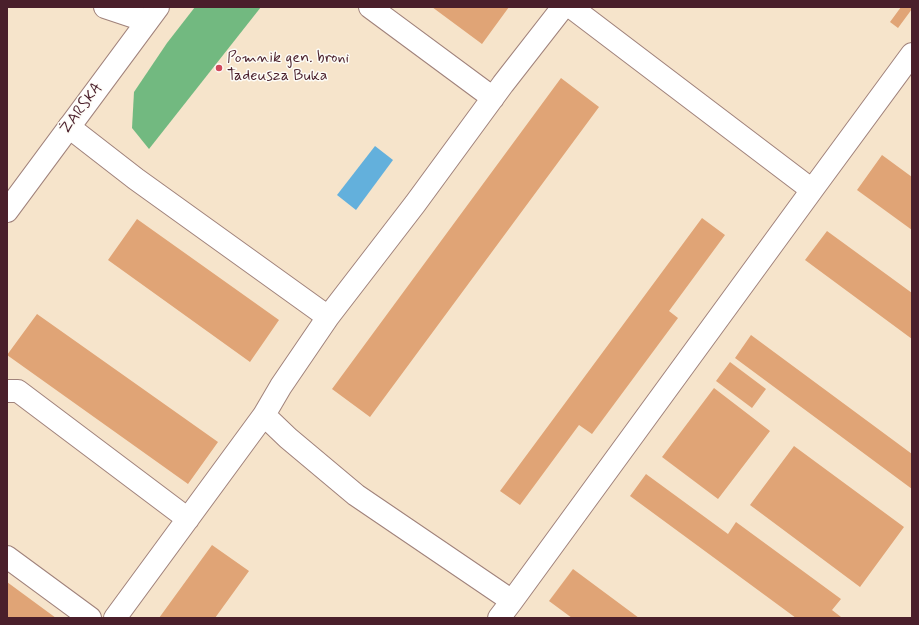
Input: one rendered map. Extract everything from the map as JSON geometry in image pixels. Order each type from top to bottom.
[{"type":"main road","points":[[105,7],[152,14]]},
{"type":"main road","points":[[370,7],[492,98]]},
{"type":"main road","points":[[114,618],[264,415],[281,386],[328,317],[415,204],[492,98],[563,7]]},
{"type":"main road","points":[[571,7],[812,190]]},
{"type":"main road","name":"ŻARSKA","points":[[7,211],[152,14]]},
{"type":"main road","points":[[499,618],[912,54]]},
{"type":"main road","points":[[69,127],[136,179],[328,317]]},
{"type":"main road","points":[[7,391],[18,391],[188,519]]},
{"type":"main road","points":[[264,415],[288,438],[356,495],[512,601]]},
{"type":"main road","points":[[7,557],[90,618]]},
{"type":"green space","points":[[195,7],[261,7],[149,149],[132,128],[134,92],[167,43]]},
{"type":"water","points":[[375,146],[393,160],[356,210],[337,195]]},
{"type":"building","points":[[432,7],[509,7],[482,44]]},
{"type":"building","points":[[901,7],[912,7],[912,9],[898,28],[890,22]]},
{"type":"building","points":[[561,78],[599,107],[370,417],[332,389]]},
{"type":"building","points":[[882,155],[912,177],[912,230],[857,190]]},
{"type":"building","points":[[702,218],[725,235],[669,311],[678,318],[592,434],[579,425],[520,505],[500,491]]},
{"type":"building","points":[[137,219],[279,320],[250,362],[108,260]]},
{"type":"building","points":[[827,231],[912,293],[912,339],[805,260]]},
{"type":"building","points":[[37,314],[218,442],[188,484],[7,355]]},
{"type":"building","points":[[751,335],[912,454],[912,489],[735,358]]},
{"type":"building","points":[[730,362],[766,389],[752,408],[716,381]]},
{"type":"building","points":[[714,388],[770,431],[718,499],[662,457]]},
{"type":"building","points":[[794,446],[904,527],[860,587],[750,505]]},
{"type":"building","points":[[646,474],[728,534],[736,522],[841,599],[832,610],[841,617],[796,618],[630,496]]},
{"type":"building","points":[[212,545],[249,571],[215,618],[159,618]]},
{"type":"building","points":[[573,569],[639,618],[572,618],[549,601]]},
{"type":"building","points":[[7,582],[56,618],[7,618]]},
{"type":"place","name":"Pomnik gen. broni Tadeusza Buka","points":[[219,68]]}]
